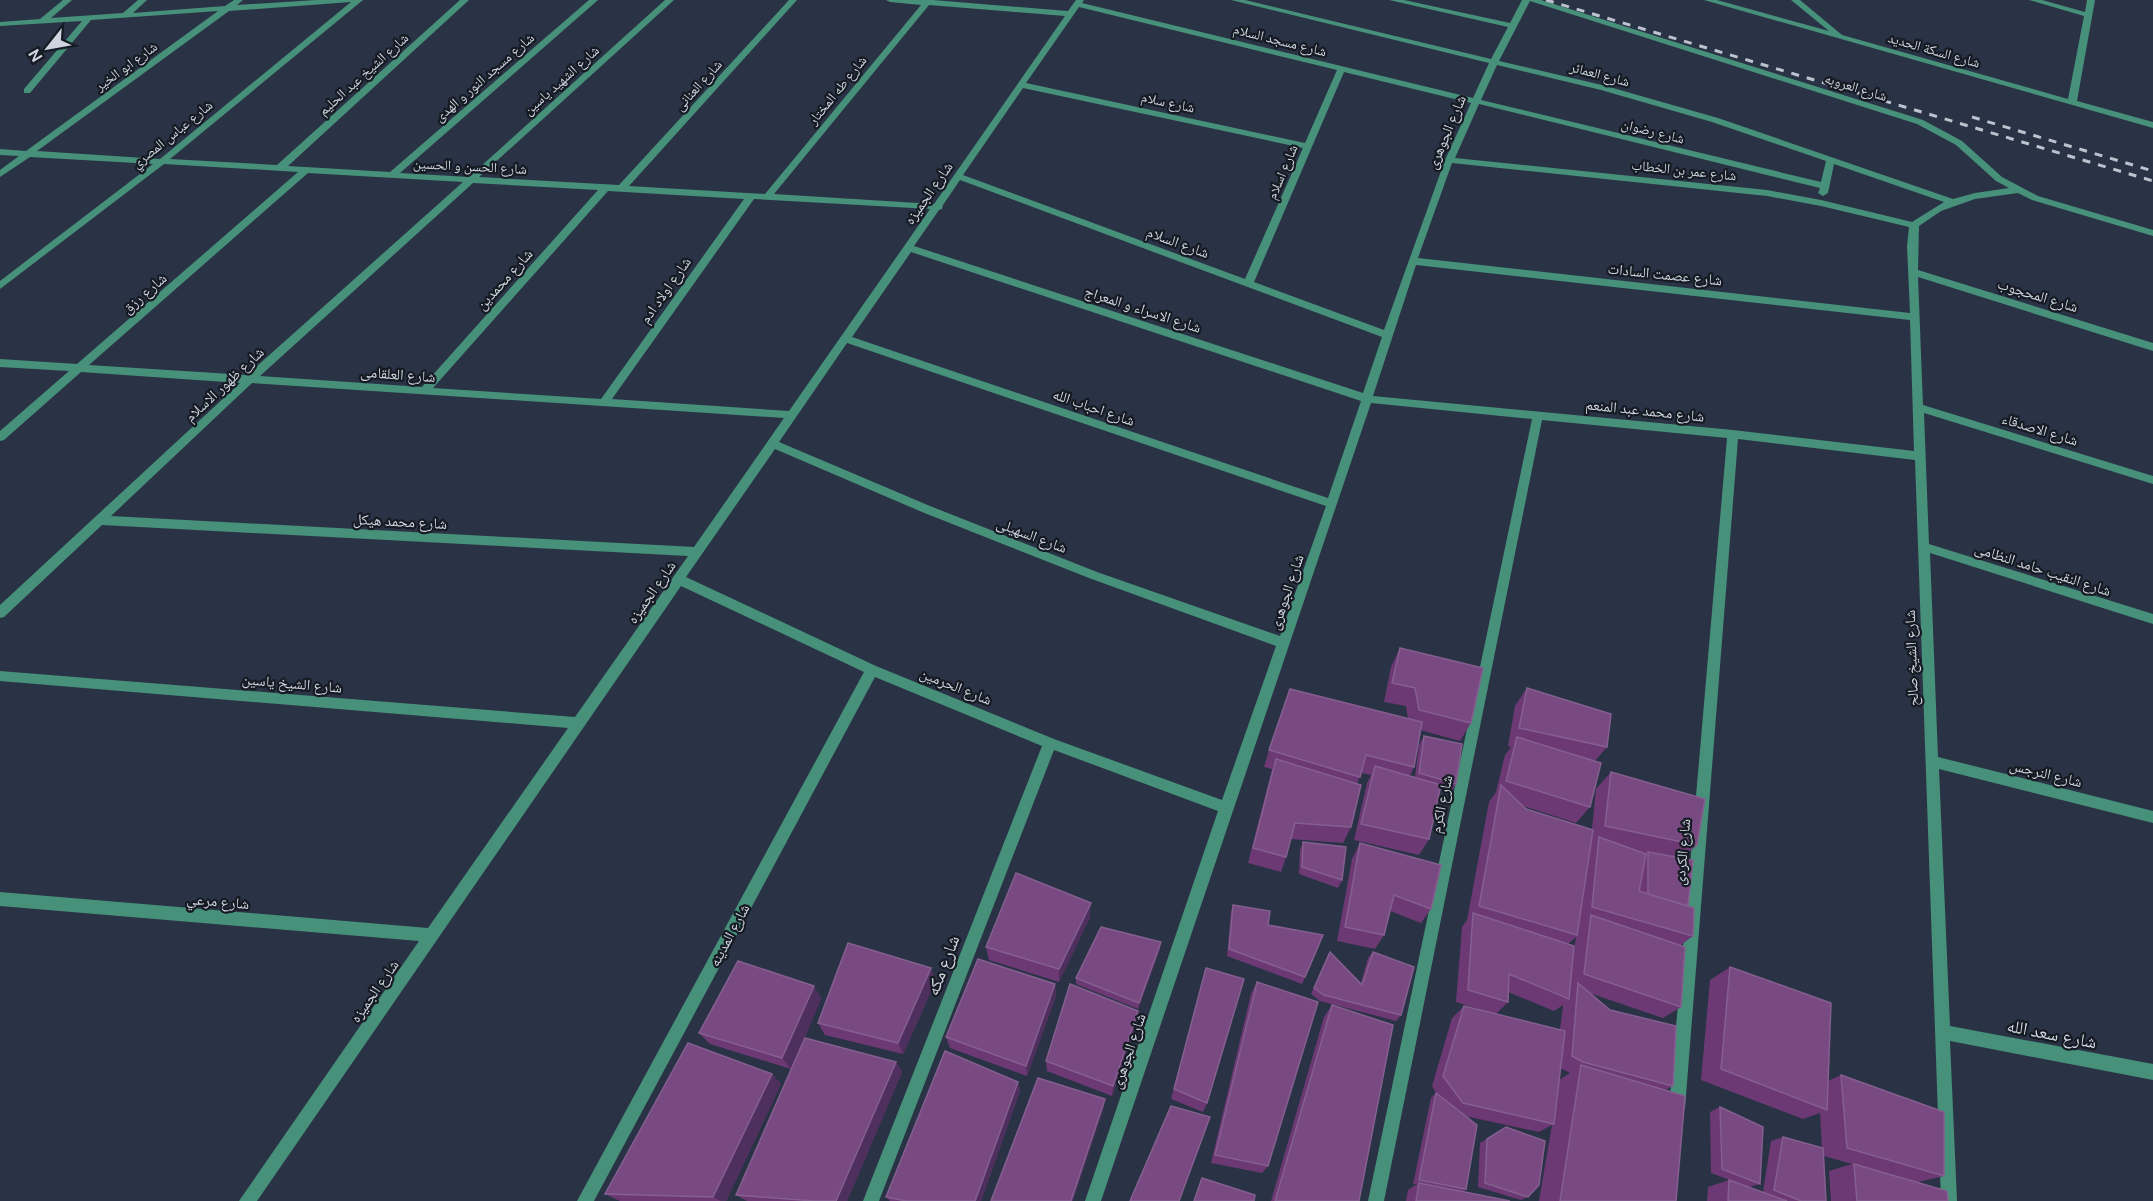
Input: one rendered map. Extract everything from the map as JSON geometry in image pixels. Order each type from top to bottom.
[{"type":"street","points":[[41,22],[68,0]]},
{"type":"street","points":[[123,17],[142,0]]},
{"type":"street","name":"شارع ابو الخير","points":[[0,174],[239,0]]},
{"type":"street","points":[[0,24],[351,0]]},
{"type":"street","name":"شارع عباس المصري","points":[[0,286],[161,162],[359,0]]},
{"type":"street","name":"شارع الشيخ عبد الحليم","points":[[280,168],[465,0]]},
{"type":"street","name":"شارع مسجد النور و الهدى","points":[[392,175],[594,0]]},
{"type":"street","name":"شارع الشهيد ياسين","points":[[470,180],[670,0]]},
{"type":"street","name":"شارع العنانى","points":[[622,188],[793,0]]},
{"type":"street","name":"شارع مسجد السلام","points":[[890,0],[1076,6],[1476,102]]},
{"type":"street","name":"شارع العمائر","points":[[1235,0],[1495,60],[1603,88],[1693,114],[1832,159],[1951,201]]},
{"type":"street","points":[[1392,0],[1512,26]]},
{"type":"street","name":"شارع الجوهرى","points":[[1093,1201],[1368,399],[1386,335],[1412,261],[1449,160],[1495,60],[1526,0]]},
{"type":"street","name":"شارع العروبه","points":[[1533,0],[1920,122],[1959,142],[1992,173],[2016,190],[2035,198],[2153,233]]},
{"type":"street","name":"شارع السكة الحديد","points":[[1708,0],[2153,125]]},
{"type":"street","points":[[1795,0],[1841,38]]},
{"type":"street","points":[[2033,0],[2088,15]]},
{"type":"street","points":[[2072,102],[2091,0]]},
{"type":"street","name":"شارع طه المختار","points":[[767,197],[928,1]]},
{"type":"street","name":"شارع الجميزه","points":[[247,1201],[939,207],[1076,6]]},
{"type":"street","points":[[27,91],[88,19]]},
{"type":"street","name":"شارع اسلام","points":[[1248,284],[1341,69]]},
{"type":"street","name":"شارع سلام","points":[[1022,85],[1308,146]]},
{"type":"street","name":"شارع رضوان","points":[[1476,102],[1825,186]]},
{"type":"street","name":"شارع الحسن و الحسين","points":[[0,152],[939,207]]},
{"type":"street","points":[[1821,203],[1832,159]]},
{"type":"street","name":"شارع عمر بن الخطاب","points":[[1449,160],[1713,186],[1821,203],[1914,225]]},
{"type":"street","name":"شارع رزق","points":[[0,437],[81,369],[306,170]]},
{"type":"street","name":"شارع السلام","points":[[959,177],[1386,335]]},
{"type":"street","name":"شارع ظهور الاسلام","points":[[0,613],[250,379],[470,180]]},
{"type":"street","name":"شارع محمدين","points":[[424,390],[606,187]]},
{"type":"street","points":[[1914,225],[1928,212],[1951,201],[1980,194],[2016,190]]},
{"type":"street","name":"شارع اولاد ادم","points":[[604,403],[751,196]]},
{"type":"street","name":"شارع الشيخ صالح","points":[[1914,225],[1912,246],[1914,317],[1949,1201]]},
{"type":"street","name":"شارع الاسراء و المعراج","points":[[910,248],[1368,399]]},
{"type":"street","name":"شارع عصمت السادات","points":[[1412,261],[1914,317]]},
{"type":"street","name":"شارع المحجوب","points":[[1913,272],[2153,347]]},
{"type":"street","name":"شارع احباب الله","points":[[846,339],[1332,504]]},
{"type":"street","name":"شارع العلقامى","points":[[0,363],[793,415]]},
{"type":"street","name":"شارع محمد عبد المنعم","points":[[1368,399],[1733,434],[1920,456]]},
{"type":"street","name":"شارع الاصدقاء","points":[[1918,407],[2153,480]]},
{"type":"street","name":"شارع الكرم","points":[[1376,1201],[1538,414]]},
{"type":"street","name":"شارع الكردى","points":[[1677,1118],[1733,434]]},
{"type":"street","name":"شارع السهيلى","points":[[773,444],[926,509],[1093,575],[1284,643]]},
{"type":"street","name":"شارع محمد هيكل","points":[[100,520],[699,552]]},
{"type":"street","name":"شارع النقيب حامد النظامى","points":[[1924,547],[2153,619]]},
{"type":"street","name":"شارع الحرمين","points":[[680,580],[872,670],[1050,743],[1226,808]]},
{"type":"street","name":"شارع المدينه","points":[[585,1201],[872,670]]},
{"type":"street","name":"شارع الشيخ ياسين","points":[[0,676],[580,723]]},
{"type":"street","name":"شارع مكه","points":[[871,1201],[1050,743]]},
{"type":"street","name":"شارع النرجس","points":[[1932,761],[2153,817]]},
{"type":"street","name":"شارع مرعي","points":[[0,899],[433,935]]},
{"type":"street","name":"شارع سعد الله","points":[[1943,1032],[2153,1072]]},
{"type":"building","points":[[1400,648],[1483,668],[1471,723],[1419,710],[1415,688],[1392,683]]},
{"type":"building","points":[[1527,688],[1611,714],[1607,747],[1519,728]]},
{"type":"building","points":[[1290,689],[1422,722],[1414,767],[1366,755],[1360,777],[1269,750]]},
{"type":"building","points":[[1424,736],[1462,744],[1456,784],[1419,773]]},
{"type":"building","points":[[1517,737],[1601,763],[1590,807],[1506,781]]},
{"type":"building","points":[[1276,759],[1361,785],[1351,827],[1295,823],[1286,857],[1253,848]]},
{"type":"building","points":[[1375,766],[1441,785],[1429,839],[1361,824]]},
{"type":"building","points":[[1611,772],[1705,799],[1697,845],[1605,826]]},
{"type":"building","points":[[1501,785],[1526,809],[1593,830],[1577,935],[1479,906]]},
{"type":"building","points":[[1599,837],[1646,854],[1639,891],[1694,908],[1693,936],[1592,907]]},
{"type":"building","points":[[1303,842],[1346,847],[1342,880],[1302,867]]},
{"type":"building","points":[[1360,843],[1441,865],[1431,909],[1394,895],[1384,935],[1345,927]]},
{"type":"building","points":[[1648,852],[1693,860],[1688,906],[1648,894]]},
{"type":"building","points":[[1016,873],[1091,903],[1059,969],[986,947]]},
{"type":"building","points":[[1233,905],[1270,911],[1268,925],[1323,935],[1305,977],[1229,949]]},
{"type":"building","points":[[1473,913],[1574,946],[1569,999],[1509,974],[1508,1002],[1468,990]]},
{"type":"building","points":[[1591,915],[1685,947],[1681,1007],[1584,974]]},
{"type":"building","points":[[1101,927],[1161,942],[1139,1003],[1076,978]]},
{"type":"building","points":[[848,943],[931,968],[898,1043],[818,1023]]},
{"type":"building","points":[[1330,952],[1362,985],[1373,952],[1414,967],[1401,1015],[1324,995],[1314,988]]},
{"type":"building","points":[[978,959],[1055,984],[1026,1066],[946,1037]]},
{"type":"building","points":[[738,961],[814,986],[782,1058],[699,1033]]},
{"type":"building","points":[[1730,967],[1831,1003],[1827,1110],[1721,1069]]},
{"type":"building","points":[[1206,968],[1244,979],[1207,1103],[1174,1089]]},
{"type":"building","points":[[1257,982],[1318,1002],[1268,1166],[1215,1155]]},
{"type":"building","points":[[1578,983],[1610,1010],[1676,1026],[1673,1086],[1583,1062],[1572,1056]]},
{"type":"building","points":[[1070,984],[1138,1011],[1113,1086],[1046,1061]]},
{"type":"building","points":[[1332,1005],[1393,1025],[1359,1201],[1275,1201]]},
{"type":"building","points":[[1464,1006],[1565,1031],[1554,1124],[1463,1103],[1443,1076]]},
{"type":"building","points":[[805,1038],[896,1062],[836,1201],[736,1195]]},
{"type":"building","points":[[688,1043],[772,1074],[713,1197],[605,1194]]},
{"type":"building","points":[[945,1051],[1018,1082],[975,1201],[906,1201],[886,1197]]},
{"type":"building","points":[[1581,1065],[1685,1096],[1676,1201],[1560,1201]]},
{"type":"building","points":[[1841,1075],[1944,1112],[1944,1176],[1847,1148]]},
{"type":"building","points":[[1038,1078],[1105,1099],[1071,1201],[991,1201]]},
{"type":"building","points":[[1436,1093],[1477,1125],[1466,1189],[1419,1180]]},
{"type":"building","points":[[1171,1106],[1210,1117],[1179,1201],[1130,1201]]},
{"type":"building","points":[[1720,1107],[1763,1127],[1760,1184],[1722,1169]]},
{"type":"building","points":[[1506,1127],[1545,1141],[1539,1185],[1528,1197],[1485,1183],[1487,1139]]},
{"type":"building","points":[[1783,1137],[1823,1148],[1826,1201],[1801,1201],[1774,1190]]},
{"type":"building","points":[[1854,1164],[1947,1191],[1948,1201],[1857,1201]]},
{"type":"building","points":[[1202,1178],[1255,1195],[1254,1201],[1194,1201]]},
{"type":"building","points":[[1729,1180],[1787,1201],[1728,1201]]},
{"type":"building","points":[[1419,1183],[1510,1201],[1416,1201]]},
{"type":"railway","points":[[1546,0],[2153,181]]},
{"type":"railway","points":[[1972,117],[2153,171]]}]
